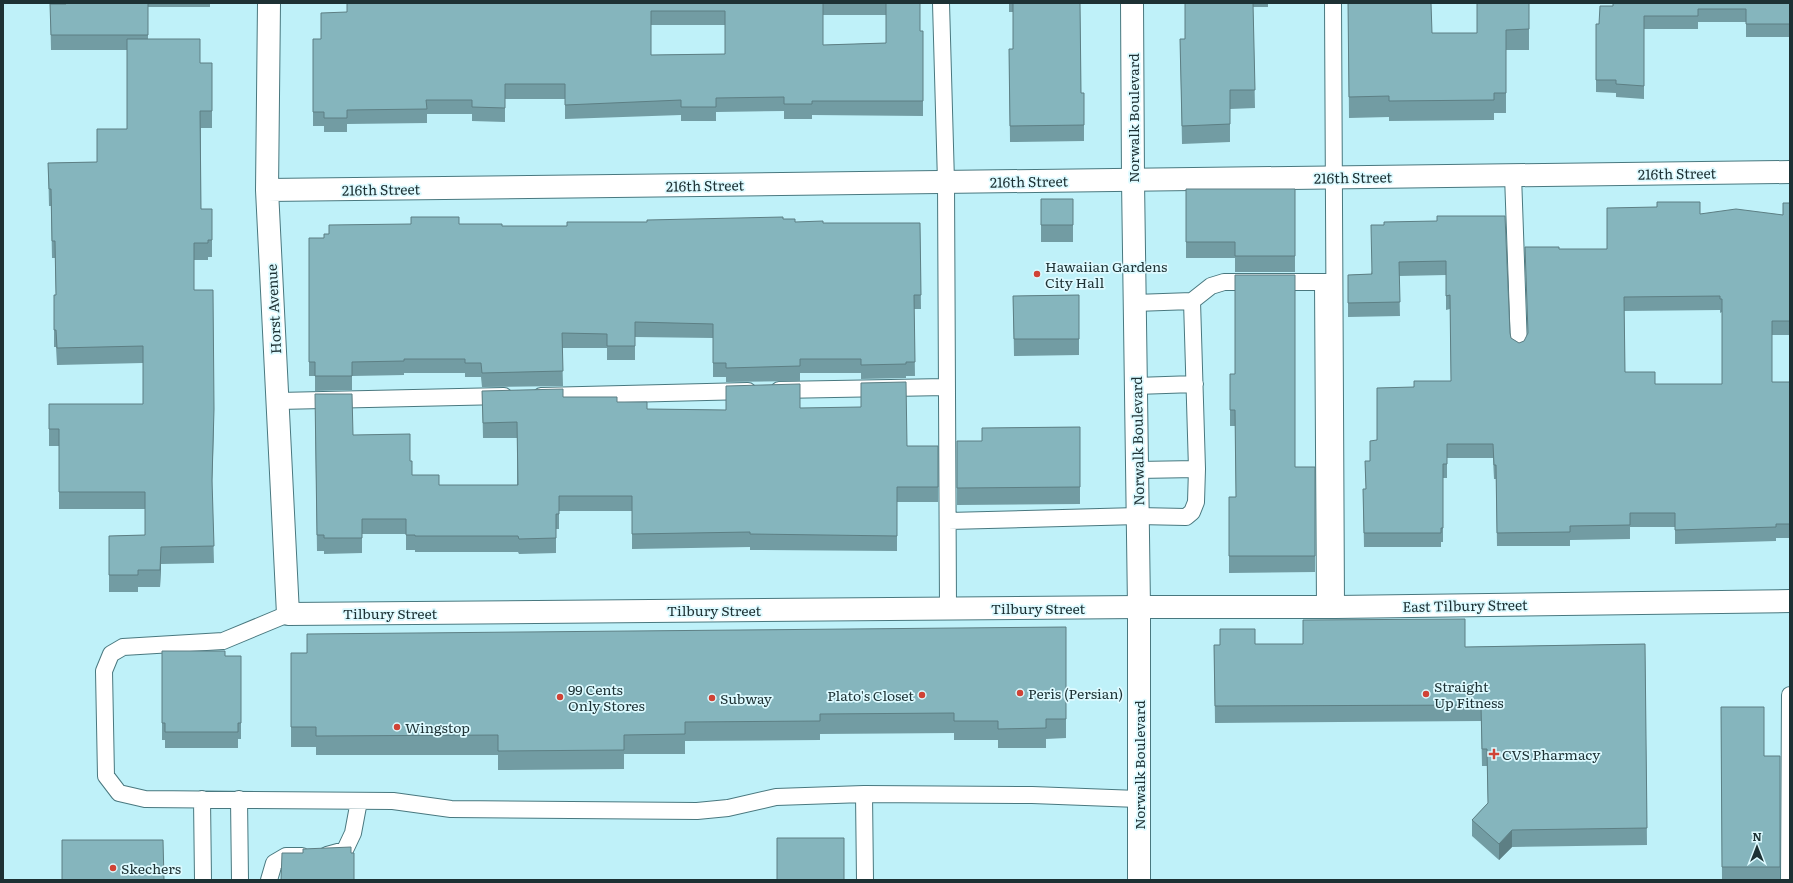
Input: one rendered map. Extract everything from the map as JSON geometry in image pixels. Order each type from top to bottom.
[{"type":"street","name":"Horst Avenue","points":[[269,3],[267,190],[288,614]]},
{"type":"street","name":"Norwalk Boulevard","points":[[1132,3],[1139,607],[1139,880]]},
{"type":"street","name":"216th Street","points":[[267,190],[1790,172]]},
{"type":"street","name":"East Tilbury Street","points":[[1139,607],[1330,607],[1790,601]]},
{"type":"street","name":"Tilbury Street","points":[[288,614],[1139,607]]},
{"type":"lane","points":[[941,3],[946,182],[948,608]]},
{"type":"lane","points":[[1330,607],[1329,282],[1334,177],[1333,3]]},
{"type":"lane","points":[[1513,175],[1519,347]]},
{"type":"lane","points":[[1135,302],[1192,301],[1211,286],[1224,282],[1329,282]]},
{"type":"lane","points":[[948,521],[1138,516],[1186,517],[1192,512],[1196,502],[1197,469],[1192,301]]},
{"type":"lane","points":[[1136,386],[1194,384]]},
{"type":"lane","points":[[278,401],[946,387]]},
{"type":"lane","points":[[1137,470],[1197,469]]},
{"type":"lane","points":[[288,614],[223,641],[123,647],[111,654],[104,671],[106,776],[119,793],[145,799],[393,801],[451,809],[697,811],[728,808],[776,797],[864,794],[1032,795],[1138,798]]},
{"type":"lane","points":[[1789,880],[1790,695]]},
{"type":"lane","points":[[864,794],[865,880]]},
{"type":"lane","points":[[202,799],[203,880]]},
{"type":"lane","points":[[239,799],[240,880]]},
{"type":"lane","points":[[269,880],[274,863],[286,856],[328,855],[345,850],[353,833],[359,801]]},
{"type":"building","points":[[148,3],[148,35],[51,35],[50,4]]},
{"type":"building","points":[[347,3],[823,3],[823,45],[886,43],[886,3],[920,3],[920,31],[923,31],[923,101],[812,101],[812,104],[784,104],[784,97],[716,98],[716,107],[681,107],[681,100],[565,105],[565,84],[505,84],[505,108],[472,107],[472,100],[426,100],[427,109],[347,110],[347,118],[324,118],[324,112],[313,112],[313,39],[321,39],[321,13],[347,12]],"holes":[[[651,11],[725,11],[725,54],[651,55]]]},
{"type":"building","points":[[1013,3],[1080,3],[1081,93],[1084,93],[1084,125],[1010,126],[1009,49],[1013,49]]},
{"type":"building","points":[[1185,3],[1253,3],[1255,90],[1230,90],[1230,124],[1182,126],[1180,39],[1185,39]]},
{"type":"building","points":[[1348,3],[1431,3],[1432,33],[1477,33],[1477,3],[1529,3],[1529,29],[1506,30],[1506,93],[1494,93],[1494,100],[1389,101],[1389,96],[1349,97]]},
{"type":"building","points":[[1613,3],[1790,3],[1790,24],[1746,24],[1746,9],[1698,9],[1698,16],[1644,16],[1644,86],[1616,84],[1616,80],[1596,80],[1596,24],[1599,24],[1600,6],[1613,6]]},
{"type":"building","points":[[127,39],[200,39],[200,63],[212,63],[212,111],[200,111],[201,209],[212,209],[212,240],[208,240],[208,243],[194,243],[194,290],[213,290],[214,409],[212,480],[214,546],[161,547],[160,570],[138,570],[138,575],[109,575],[109,536],[145,535],[145,492],[59,492],[59,429],[49,429],[49,404],[143,404],[143,346],[57,348],[56,330],[54,330],[54,295],[56,295],[55,241],[52,241],[51,189],[49,189],[48,163],[97,162],[97,129],[127,129]]},
{"type":"building","points":[[1186,189],[1295,189],[1295,256],[1235,256],[1235,242],[1186,242]]},
{"type":"building","points":[[1041,199],[1073,199],[1073,225],[1041,225]]},
{"type":"building","points":[[1657,202],[1700,202],[1700,214],[1736,209],[1783,215],[1783,203],[1790,203],[1790,321],[1772,321],[1772,382],[1790,382],[1790,524],[1776,524],[1776,527],[1675,530],[1675,513],[1630,513],[1630,525],[1570,526],[1570,532],[1497,533],[1496,465],[1494,465],[1493,444],[1447,444],[1447,464],[1443,464],[1443,528],[1441,528],[1441,533],[1364,533],[1363,489],[1366,489],[1365,461],[1370,461],[1370,441],[1377,440],[1377,388],[1414,387],[1414,381],[1451,381],[1450,295],[1446,296],[1446,261],[1399,262],[1400,302],[1348,303],[1348,275],[1372,274],[1371,225],[1384,225],[1384,222],[1437,221],[1437,216],[1505,216],[1510,333],[1511,338],[1519,343],[1524,341],[1528,333],[1525,247],[1607,249],[1607,208],[1657,207]],"holes":[[[1720,296],[1720,299],[1722,299],[1722,384],[1655,384],[1655,372],[1625,372],[1624,297]]]},
{"type":"building","points":[[411,217],[459,217],[459,224],[502,224],[502,226],[567,226],[567,222],[647,222],[647,220],[783,217],[783,219],[795,219],[795,222],[823,221],[823,223],[920,223],[921,295],[914,295],[915,362],[906,362],[906,364],[861,365],[861,359],[800,359],[800,366],[726,368],[726,363],[713,363],[713,324],[635,322],[635,346],[607,346],[607,334],[562,333],[563,371],[482,373],[481,363],[465,363],[465,359],[404,359],[404,361],[352,362],[352,376],[315,376],[315,362],[309,362],[309,238],[324,238],[324,234],[329,234],[329,225],[411,224]]},
{"type":"building","points":[[1235,275],[1295,275],[1295,467],[1315,467],[1315,556],[1229,556],[1229,497],[1236,497],[1235,410],[1230,410],[1230,374],[1235,374]]},
{"type":"building","points":[[1079,295],[1079,339],[1014,339],[1013,296]]},
{"type":"building","points":[[906,382],[907,446],[938,446],[938,487],[897,487],[897,536],[750,534],[750,532],[632,534],[632,496],[559,496],[559,514],[556,514],[556,538],[519,539],[518,536],[406,535],[406,519],[362,519],[362,538],[324,538],[324,535],[317,535],[315,394],[352,394],[353,435],[410,434],[410,461],[412,461],[412,475],[439,475],[439,485],[518,485],[517,422],[483,423],[482,391],[563,389],[563,397],[617,397],[617,402],[647,402],[647,409],[726,410],[726,386],[800,384],[800,408],[861,407],[861,383]]},
{"type":"building","points":[[1080,427],[1080,487],[957,488],[957,441],[982,441],[982,428]]},
{"type":"building","points":[[1465,619],[1465,647],[1645,644],[1647,828],[1512,830],[1499,844],[1472,820],[1488,803],[1487,749],[1482,749],[1481,705],[1215,706],[1214,645],[1220,645],[1220,629],[1255,629],[1255,644],[1303,644],[1303,620]]},
{"type":"building","points":[[1066,627],[1066,719],[1046,719],[1046,728],[998,729],[998,721],[954,721],[954,713],[820,714],[820,721],[685,722],[685,734],[624,735],[624,750],[498,751],[498,735],[316,736],[316,727],[291,727],[291,653],[307,653],[307,634]]},
{"type":"building","points":[[162,651],[225,651],[225,656],[241,656],[241,723],[238,723],[238,732],[165,732],[165,723],[162,723]]},
{"type":"building","points":[[1721,707],[1764,707],[1764,756],[1780,756],[1780,867],[1722,867]]},
{"type":"building","points":[[777,838],[844,838],[844,880],[777,880]]},
{"type":"building","points":[[62,840],[163,840],[164,880],[62,880]]},
{"type":"building","points":[[351,847],[351,853],[354,853],[354,880],[281,880],[282,853],[303,853],[303,849]]},
{"type":"place","name":"Hawaiian Gardens City Hall","points":[[1037,274]]},
{"type":"place","name":"Peris (Persian)","points":[[1020,693]]},
{"type":"place","name":"Straight Up Fitness","points":[[1426,694]]},
{"type":"place","name":"Plato's Closet","points":[[922,695]]},
{"type":"place","name":"99 Cents Only Stores","points":[[560,697]]},
{"type":"place","name":"Subway","points":[[712,698]]},
{"type":"place","name":"Wingstop","points":[[397,727]]},
{"type":"place","name":"CVS Pharmacy","points":[[1494,754]]},
{"type":"place","name":"Skechers","points":[[113,868]]}]
